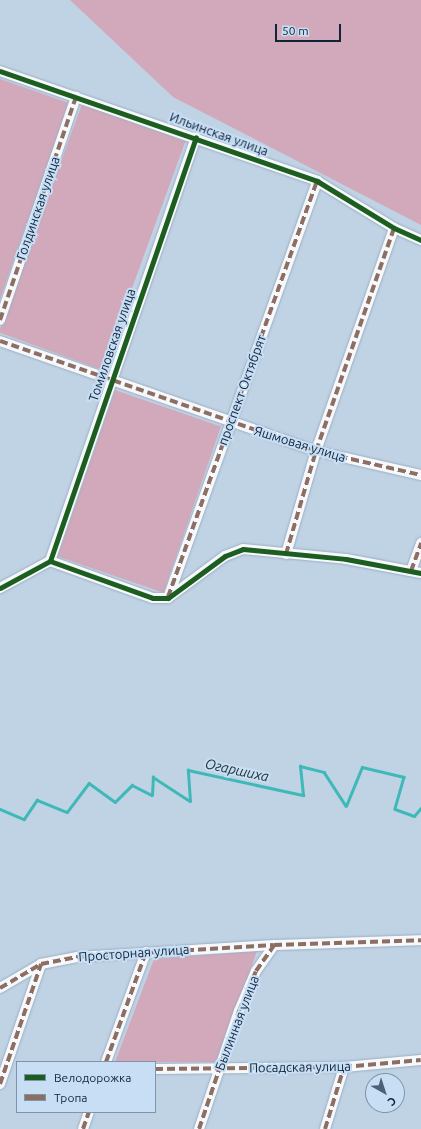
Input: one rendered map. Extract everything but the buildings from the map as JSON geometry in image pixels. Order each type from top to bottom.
[{"type":"street","name":"Ильинская улица","points":[[0,71],[196,137],[317,181],[394,228],[421,240]]},
{"type":"street","name":"Голдинская улица","points":[[0,320],[76,97]]},
{"type":"street","name":"Томиловская улица","points":[[50,561],[111,380],[196,137]]},
{"type":"street","name":"проспект Октябрят","points":[[168,598],[317,181]]},
{"type":"street","points":[[286,554],[316,451],[394,228]]},
{"type":"street","name":"Яшмовая улица","points":[[0,342],[316,451],[421,475]]},
{"type":"street","points":[[0,588],[50,561],[153,598],[168,598],[220,560],[243,549],[346,560],[416,572],[421,543]]},
{"type":"street","points":[[274,945],[421,940]]},
{"type":"street","name":"Просторная улица","points":[[0,988],[42,964],[78,957],[274,945]]},
{"type":"street","name":"Былинная улица","points":[[199,1129],[219,1069],[256,972],[274,945]]},
{"type":"street","points":[[106,1061],[146,952]]},
{"type":"street","points":[[0,1084],[42,964]]},
{"type":"street","name":"Посадская улица","points":[[156,1069],[344,1067],[421,1060]]},
{"type":"street","points":[[326,1129],[344,1067]]},
{"type":"street","points":[[83,1129],[89,1113]]},
{"type":"shaded area","points":[[70,0],[421,0],[421,225],[173,97]]},
{"type":"shaded area","points":[[0,79],[69,103],[0,299]]},
{"type":"shaded area","points":[[82,104],[185,142],[102,370],[0,333]]},
{"type":"shaded area","points":[[115,390],[221,426],[164,593],[58,556]]},
{"type":"shaded area","points":[[257,951],[217,1062],[115,1061],[154,959]]},
{"type":"waterway","name":"Огаршиха","points":[[0,809],[24,819],[37,800],[67,812],[89,783],[115,802],[132,785],[152,795],[153,777],[190,801],[188,770],[303,795],[300,766],[324,772],[346,806],[362,767],[404,777],[395,809],[414,816],[421,808]]},
{"type":"marked path","points":[[0,320],[76,97]]},
{"type":"marked path","points":[[168,597],[317,181]]},
{"type":"marked path","points":[[286,554],[316,451],[394,228]]},
{"type":"marked path","points":[[0,341],[316,451],[421,475]]},
{"type":"marked path","points":[[411,571],[421,543]]},
{"type":"marked path","points":[[199,1129],[239,1011],[256,971],[274,945],[421,940]]},
{"type":"marked path","points":[[0,988],[41,964],[78,957],[274,945]]},
{"type":"marked path","points":[[106,1061],[146,952]]},
{"type":"marked path","points":[[0,1084],[41,964]]},
{"type":"marked path","points":[[156,1069],[344,1067],[421,1060]]},
{"type":"marked path","points":[[325,1129],[344,1067]]},
{"type":"marked path","points":[[83,1129],[89,1113]]},
{"type":"cycle path","points":[[0,71],[317,181],[394,228],[421,240]]},
{"type":"cycle path","points":[[50,561],[196,137]]},
{"type":"cycle path","points":[[0,588],[50,561],[153,598],[168,598],[225,556],[243,549],[346,559],[421,573]]}]
